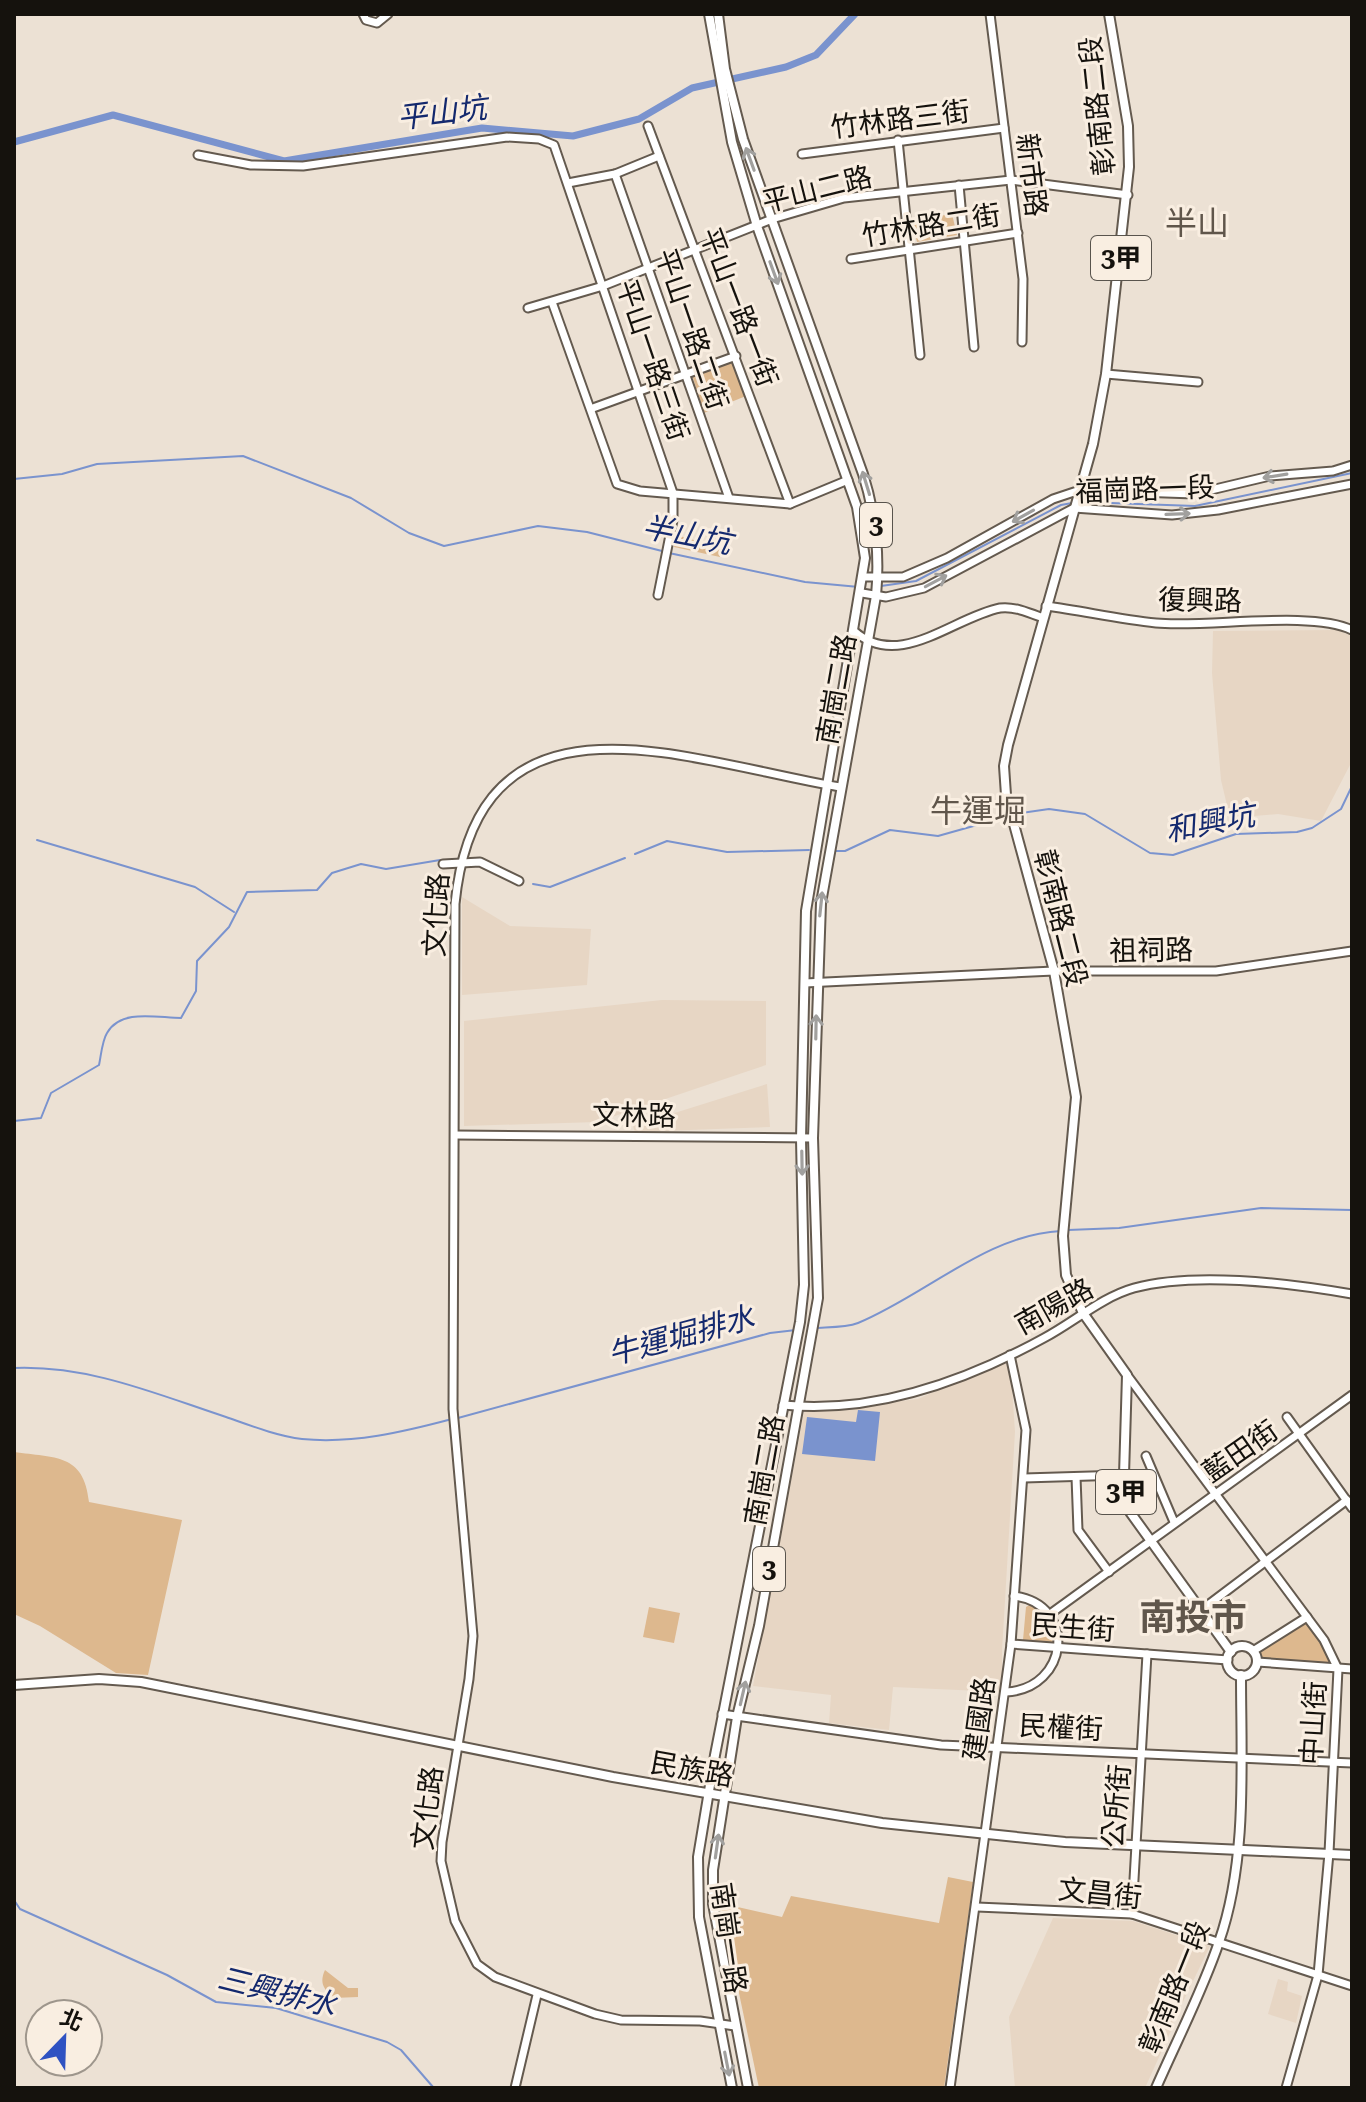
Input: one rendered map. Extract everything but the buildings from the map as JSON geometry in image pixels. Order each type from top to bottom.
[{"type":"main road","name":"3","points":[[709,14],[717,35]]},
{"type":"main road","name":"3","points":[[718,14],[717,35],[724,89]]},
{"type":"main road","name":"彰南路二段","points":[[1109,15],[1128,126],[1128,195],[1106,374],[1095,436],[1004,766],[1011,815],[1054,971],[1076,1097],[1064,1232],[1066,1275],[1083,1313],[1127,1375]]},
{"type":"main road","name":"南崗二路","points":[[724,89],[872,502],[877,532],[878,577],[821,903],[813,1138],[819,1278],[814,1322],[759,1626],[737,1717],[724,1797]]},
{"type":"main road","name":"南崗二路","points":[[708,1794],[800,1322],[804,1285],[801,1139],[806,911],[864,577],[862,531],[848,480],[757,226],[724,89]]},
{"type":"main road","name":"3甲","points":[[1127,1375],[1124,1475],[1130,1512],[1229,1656],[1230,1669],[1241,1675]]},
{"type":"main road","points":[[1229,1656],[1245,1646],[1253,1651],[1257,1662],[1251,1673],[1241,1675],[1241,1758]]},
{"type":"main road","name":"民族路","points":[[14,1685],[99,1679],[141,1682],[708,1794],[882,1823],[987,1836],[1352,1855]]},
{"type":"main road","name":"彰南路一段","points":[[1156,2088],[1219,1942],[1237,1850],[1241,1758]]},
{"type":"main road","name":"南崗一路","points":[[708,1794],[696,1891],[732,2088]]},
{"type":"main road","name":"南崗一路","points":[[724,1797],[713,1870],[713,1904],[748,2088]]},
{"type":"street","points":[[363,14],[366,20],[377,23],[388,14]]},
{"type":"street","name":"新市路","points":[[990,14],[1023,279],[1022,342]]},
{"type":"street","name":"平山一路一街","points":[[648,126],[790,504]]},
{"type":"street","name":"竹林路三街","points":[[802,154],[1004,128]]},
{"type":"street","name":"平山一路三街","points":[[198,155],[251,165],[303,166],[507,137],[539,139],[554,145],[640,389],[673,493],[672,530],[658,595]]},
{"type":"street","points":[[898,140],[920,355]]},
{"type":"street","points":[[568,183],[615,174],[659,156]]},
{"type":"street","name":"平山一路二街","points":[[615,174],[647,269],[688,373],[729,498]]},
{"type":"street","name":"平山二路","points":[[528,308],[603,286],[772,219],[844,198],[1011,180],[1128,195]]},
{"type":"street","points":[[959,185],[974,347]]},
{"type":"street","name":"竹林路二街","points":[[851,259],[1018,233]]},
{"type":"street","points":[[552,302],[593,408],[617,484],[640,491],[790,504],[848,480]]},
{"type":"street","points":[[593,408],[736,356]]},
{"type":"street","points":[[1106,374],[1198,382]]},
{"type":"street","name":"福崗路一段","points":[[864,577],[903,577],[918,571],[1053,499],[1194,494],[1270,476],[1333,471],[1352,465]]},
{"type":"street","name":"福崗路一段","points":[[862,593],[902,595],[924,588],[1076,500],[1172,515],[1218,510],[1352,484]]},
{"type":"street","name":"復興路","points":[[1046,606],[1157,623],[1306,622],[1334,624],[1352,630]]},
{"type":"street","points":[[854,631],[867,642],[904,644],[926,640],[1003,608],[1043,618]]},
{"type":"street","name":"文化路","points":[[735,2026],[700,2021],[621,2020],[537,1995],[495,1977],[477,1964],[452,1913],[441,1852],[473,1636],[453,1409],[455,904],[469,832],[493,794],[537,762],[571,750],[594,747],[675,756],[840,787]]},
{"type":"street","points":[[443,864],[480,862],[519,881]]},
{"type":"street","name":"祖祠路","points":[[805,983],[1054,971],[1216,971],[1352,951]]},
{"type":"street","name":"文林路","points":[[455,1135],[813,1138]]},
{"type":"street","name":"南陽路","points":[[783,1405],[923,1392],[1010,1355],[1132,1288],[1170,1282],[1246,1283],[1352,1294]]},
{"type":"street","name":"建國路","points":[[950,2088],[1011,1644],[1026,1430],[1010,1355]]},
{"type":"street","name":"中山街","points":[[1127,1375],[1324,1640],[1338,1669],[1329,1853],[1318,1975],[1286,2088]]},
{"type":"street","name":"藍田街","points":[[1050,1614],[1174,1522],[1301,1435],[1352,1395]]},
{"type":"street","points":[[1200,1611],[1349,1504],[1287,1417]]},
{"type":"street","points":[[1146,1456],[1174,1522]]},
{"type":"street","points":[[1024,1478],[1124,1475]]},
{"type":"street","points":[[1076,1477],[1078,1530],[1109,1572]]},
{"type":"street","points":[[1006,1692],[1025,1691],[1041,1682],[1053,1665],[1056,1647],[1055,1624],[1050,1614],[1034,1601],[1014,1596]]},
{"type":"street","points":[[1253,1651],[1307,1617]]},
{"type":"street","name":"民生街","points":[[1011,1644],[1147,1654],[1229,1656]]},
{"type":"street","name":"公所街","points":[[1132,1914],[1147,1654]]},
{"type":"street","points":[[1257,1662],[1352,1669]]},
{"type":"street","name":"民權街","points":[[722,1714],[941,1745],[1352,1763]]},
{"type":"street","name":"文昌街","points":[[977,1907],[1132,1914],[1352,1986]]},
{"type":"street","points":[[515,2088],[537,1995]]},
{"type":"shaded area","points":[[952,214],[957,235],[917,242],[912,220]]},
{"type":"shaded area","points":[[733,361],[746,396],[704,413],[692,375]]},
{"type":"shaded area","points":[[676,535],[722,548],[720,557],[674,547]]},
{"type":"shaded area","points":[[1337,630],[1352,636],[1352,761],[1321,821],[1278,814],[1230,818],[1221,780],[1212,673],[1213,631]]},
{"type":"shaded area","points":[[462,897],[510,926],[591,929],[587,985],[462,995]]},
{"type":"shaded area","points":[[662,1000],[766,1001],[766,1065],[597,1122],[464,1126],[464,1021]]},
{"type":"shaded area","points":[[767,1084],[770,1127],[635,1132],[633,1126]]},
{"type":"shaded area","points":[[1010,1358],[1015,1432],[1002,1692],[893,1687],[889,1730],[829,1723],[831,1695],[753,1686],[804,1412],[918,1399]]},
{"type":"shaded area","points":[[14,1452],[54,1458],[74,1466],[86,1486],[89,1502],[182,1520],[148,1675],[116,1673],[40,1626],[14,1614]]},
{"type":"shaded area","points":[[1031,1604],[1043,1610],[1050,1619],[1054,1643],[1023,1640],[1026,1607]]},
{"type":"shaded area","points":[[649,1607],[680,1613],[674,1643],[643,1637]]},
{"type":"shaded area","points":[[1305,1620],[1333,1663],[1262,1660],[1258,1652]]},
{"type":"shaded area","points":[[948,1877],[973,1882],[944,2088],[759,2088],[720,1903],[782,1917],[791,1896],[939,1923]]},
{"type":"shaded area","points":[[1053,1918],[1133,1921],[1210,1946],[1181,2006],[1173,2007],[1169,2016],[1174,2024],[1145,2088],[1015,2088],[1009,2017]]},
{"type":"shaded area","points":[[325,1970],[348,1988],[358,1988],[358,1997],[333,1998],[323,1986]]},
{"type":"shaded area","points":[[1278,1979],[1288,1982],[1287,1991],[1302,1996],[1296,2023],[1268,2014]]},
{"type":"water","points":[[858,1410],[880,1412],[875,1461],[802,1454],[807,1417],[856,1422]]},
{"type":"waterway","name":"平山坑","points":[[14,142],[113,115],[284,161],[482,128],[573,136],[639,119],[692,88],[786,67],[816,55],[855,14]]},
{"type":"waterway","name":"半山坑","points":[[14,479],[62,474],[97,464],[243,456],[351,498],[409,533],[444,546],[538,526],[587,532],[662,551]]},
{"type":"waterway","name":"半山坑","points":[[1082,502],[1195,506],[1352,473]]},
{"type":"waterway","name":"半山坑","points":[[881,586],[916,581],[1061,505],[1072,503]]},
{"type":"waterway","name":"半山坑","points":[[669,553],[805,582],[859,587]]},
{"type":"waterway","name":"和興坑","points":[[1015,814],[1049,809],[1085,814],[1150,853],[1173,855],[1236,834],[1297,832],[1312,828],[1341,809],[1352,786]]},
{"type":"waterway","name":"和興坑","points":[[835,851],[845,851],[890,830],[938,836],[1009,816]]},
{"type":"waterway","points":[[37,840],[195,887],[234,912]]},
{"type":"waterway","name":"和興坑","points":[[635,854],[667,841],[727,852],[809,850]]},
{"type":"waterway","name":"和興坑","points":[[533,884],[550,887],[625,858]]},
{"type":"waterway","name":"和興坑","points":[[14,1121],[41,1118],[51,1093],[99,1065],[105,1036],[121,1020],[141,1016],[181,1018],[196,991],[197,961],[229,927],[247,892],[317,890],[332,873],[361,864],[386,869],[440,860]]},
{"type":"waterway","name":"牛運堀排水","points":[[1068,1230],[1119,1228],[1261,1208],[1352,1210]]},
{"type":"waterway","name":"牛運堀排水","points":[[814,1328],[858,1323],[982,1254],[1034,1235],[1061,1231]]},
{"type":"waterway","name":"牛運堀排水","points":[[458,1418],[770,1333],[796,1330]]},
{"type":"waterway","name":"牛運堀排水","points":[[14,1368],[42,1368],[96,1376],[263,1430],[302,1439],[359,1438],[452,1419]]},
{"type":"waterway","name":"三興排水","points":[[14,1900],[20,1909],[167,1975],[216,2002],[276,2008],[387,2042],[401,2050],[433,2087],[438,2088]]},
{"type":"district","name":"半山","points":[[1197,223]]},
{"type":"district","name":"牛運堀","points":[[978,811]]},
{"type":"district","name":"南投市","points":[[1193,1617]]}]
